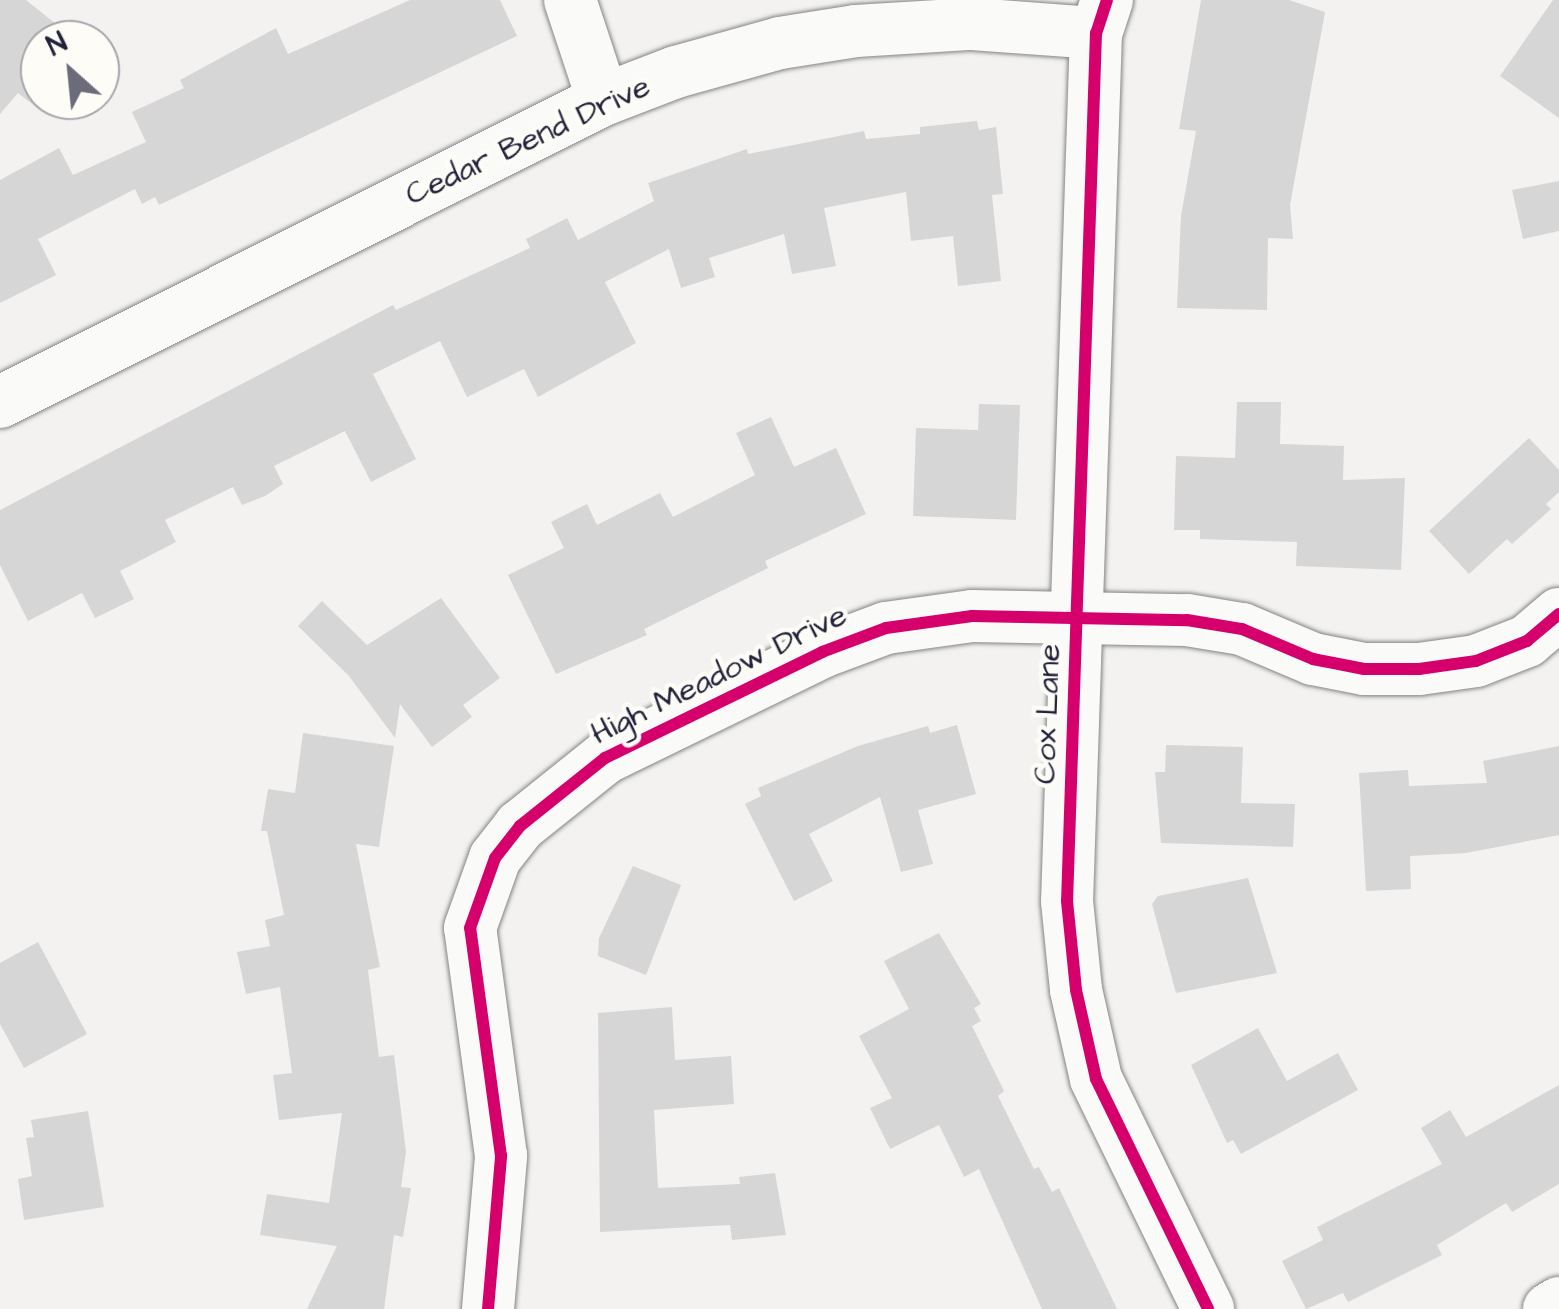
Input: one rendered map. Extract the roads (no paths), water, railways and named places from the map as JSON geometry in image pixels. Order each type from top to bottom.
[{"type":"street","points":[[570,0],[603,100]]},
{"type":"street","name":"Cedar Bend Drive","points":[[0,402],[603,100],[762,48],[856,31],[1102,17]]},
{"type":"street","name":"Cox Lane","points":[[1102,17],[1068,900],[1076,990],[1096,1079],[1208,1309]]},
{"type":"street","name":"High Meadow Drive","points":[[488,1309],[501,1156],[470,928],[495,858],[520,826],[605,758],[822,652],[886,628],[972,616],[1080,615],[1187,620],[1242,629],[1313,658],[1400,670],[1476,662],[1527,640],[1559,614]]},
{"type":"street","points":[[1549,1309],[1559,1303]]}]
